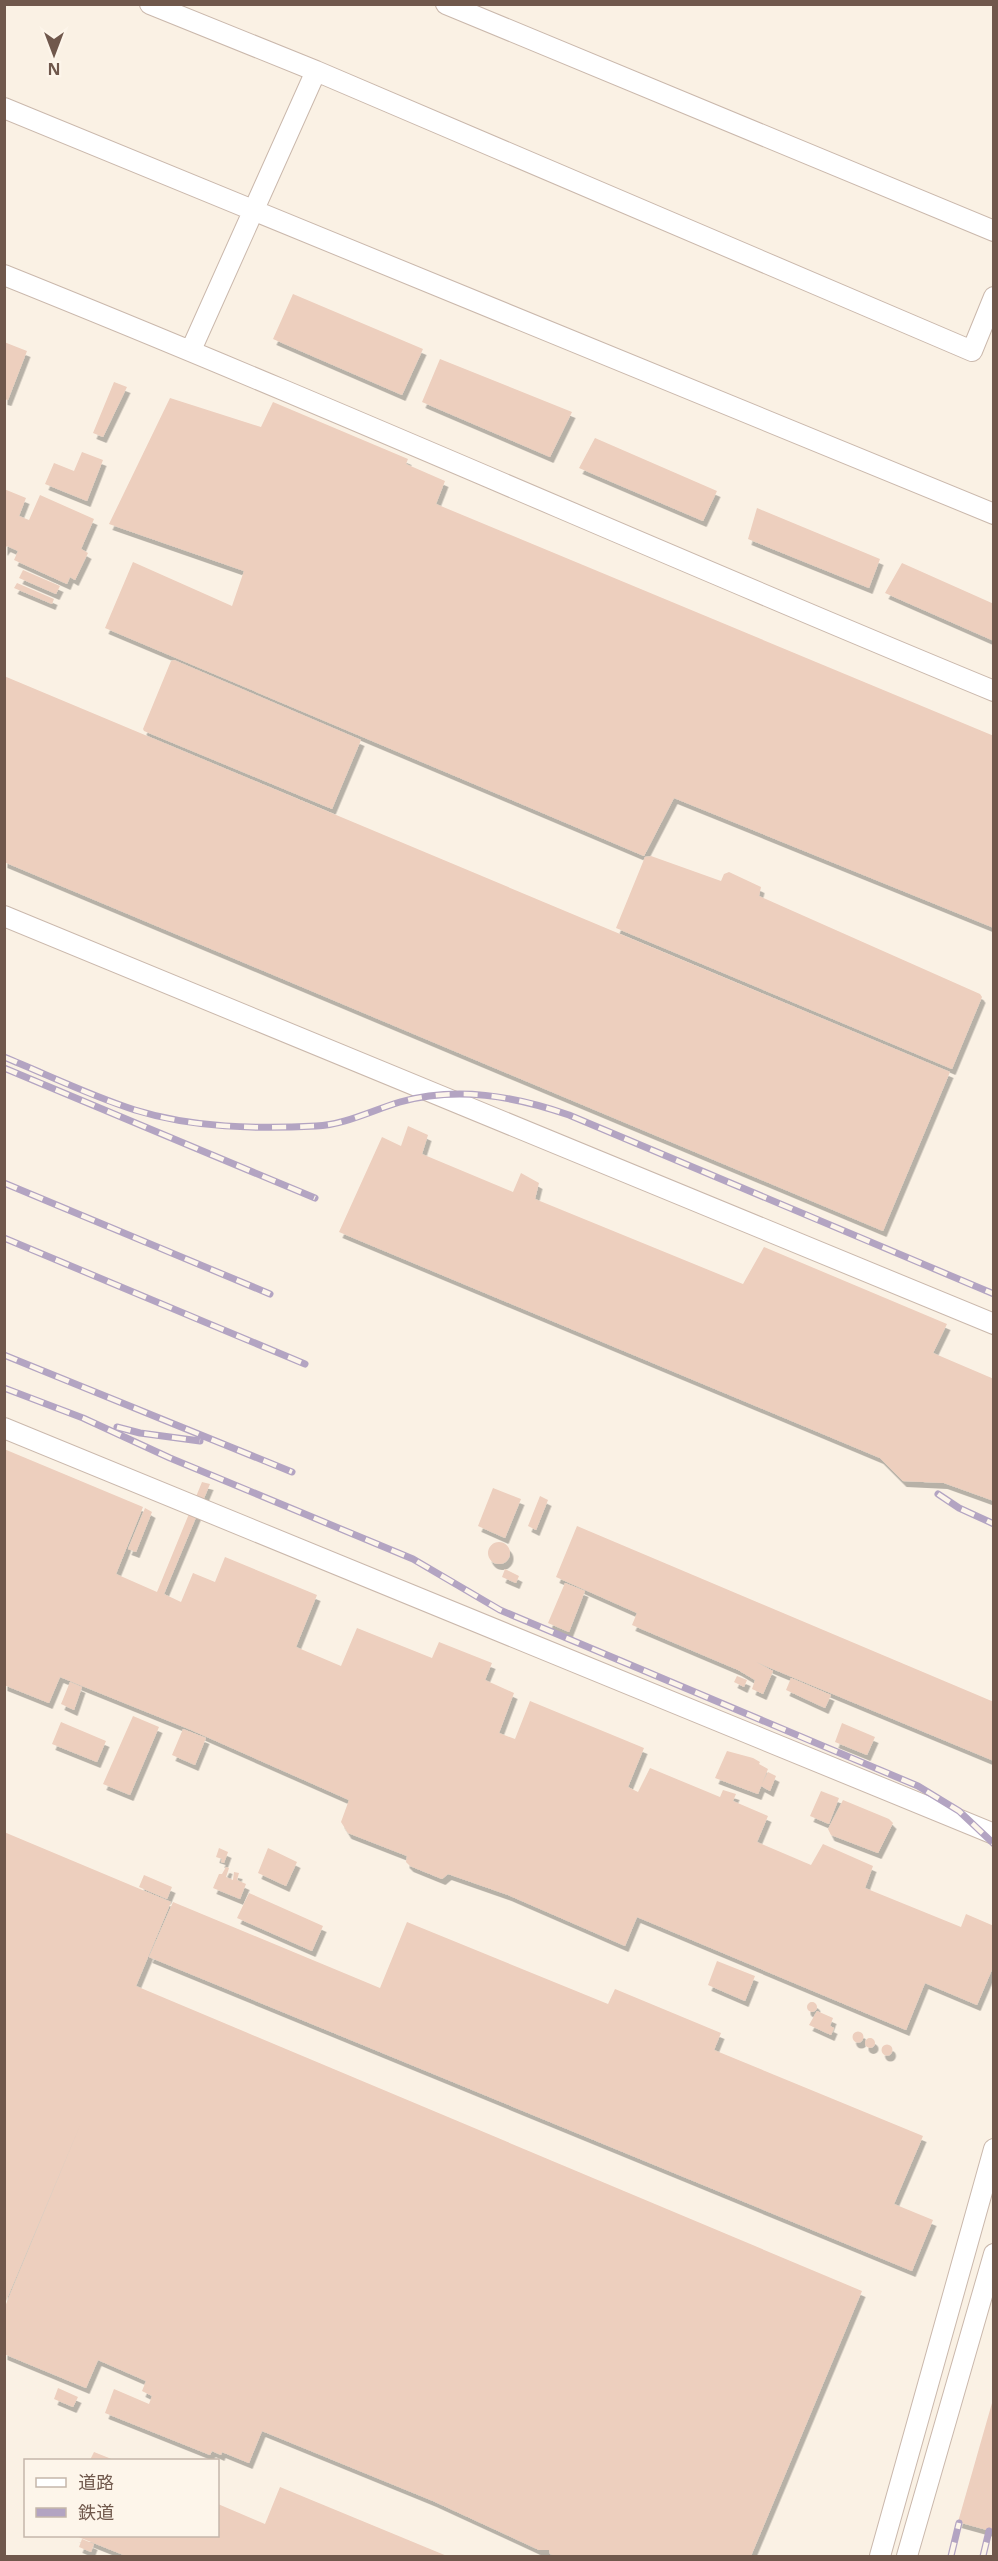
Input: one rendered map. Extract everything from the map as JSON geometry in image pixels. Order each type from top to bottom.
[{"type":"lane","points":[[150,4],[316,71],[972,351],[993,297]]},
{"type":"lane","points":[[446,4],[993,231]]},
{"type":"lane","points":[[191,350],[316,71]]},
{"type":"lane","points":[[4,108],[993,514]]},
{"type":"lane","points":[[4,275],[191,350],[756,593],[993,691]]},
{"type":"lane","points":[[4,916],[993,1324]]},
{"type":"lane","points":[[4,1428],[993,1834]]},
{"type":"lane","points":[[879,2556],[993,2149]]},
{"type":"lane","points":[[907,2556],[993,2254]]},
{"type":"building","points":[[293,294],[423,349],[402,395],[273,339]]},
{"type":"building","points":[[4,342],[27,351],[8,400],[4,399]]},
{"type":"building","points":[[440,359],[572,412],[550,457],[422,402]]},
{"type":"building","points":[[114,382],[127,387],[103,437],[93,433]]},
{"type":"building","points":[[170,398],[261,427],[273,402],[408,459],[406,464],[445,481],[436,504],[994,736],[994,928],[674,798],[644,856],[105,628],[133,562],[232,606],[244,571],[109,524]]},
{"type":"building","points":[[595,438],[717,491],[703,521],[579,468]]},
{"type":"building","points":[[82,452],[103,460],[87,501],[45,484],[54,463],[74,471]]},
{"type":"building","points":[[4,489],[26,498],[19,516],[29,520],[40,495],[94,519],[81,549],[88,553],[75,580],[70,577],[67,584],[14,560],[18,551],[7,546],[4,550]]},
{"type":"building","points":[[757,508],[880,559],[869,588],[748,539]]},
{"type":"building","points":[[902,563],[994,604],[994,641],[885,593]]},
{"type":"building","points":[[23,570],[60,586],[56,594],[19,578]]},
{"type":"building","points":[[17,583],[54,599],[52,604],[14,588]]},
{"type":"building","points":[[174,660],[361,740],[332,809],[144,731],[171,661]]},
{"type":"building","points":[[4,676],[950,1072],[883,1231],[4,862]]},
{"type":"building","points":[[651,856],[721,881],[724,874],[729,872],[761,887],[759,896],[980,994],[982,997],[952,1069],[616,928],[645,857]]},
{"type":"building","points":[[408,1126],[428,1135],[422,1154],[513,1192],[521,1173],[539,1183],[535,1199],[743,1284],[764,1247],[947,1324],[933,1353],[994,1379],[994,1501],[944,1483],[903,1481],[880,1458],[339,1232],[382,1137],[401,1146]]},
{"type":"building","points":[[4,1449],[143,1507],[116,1574],[157,1592],[202,1482],[210,1484],[164,1594],[181,1602],[193,1573],[215,1582],[225,1557],[317,1595],[296,1647],[341,1666],[357,1628],[432,1658],[439,1642],[492,1663],[485,1680],[514,1693],[499,1733],[515,1739],[530,1701],[644,1748],[628,1787],[638,1792],[650,1768],[720,1797],[723,1790],[736,1794],[733,1801],[768,1816],[757,1842],[811,1865],[823,1844],[873,1866],[865,1888],[961,1927],[966,1914],[994,1926],[994,1965],[977,2005],[925,1983],[906,2030],[637,1917],[625,1946],[508,1895],[448,1874],[442,1879],[410,1866],[406,1862],[407,1856],[348,1833],[341,1822],[349,1800],[191,1730],[60,1677],[49,1703],[4,1685]]},
{"type":"building","points":[[493,1488],[521,1499],[505,1538],[478,1526]]},
{"type":"building","points":[[540,1496],[548,1500],[536,1530],[528,1526]]},
{"type":"building","points":[[145,1508],[152,1512],[136,1552],[128,1549]]},
{"type":"building","points":[[577,1526],[994,1702],[994,1761],[756,1662],[773,1671],[763,1694],[752,1689],[755,1680],[738,1670],[632,1625],[637,1613],[556,1577]]},
{"type":"building","points":[[499,1542],[507,1545],[510,1553],[507,1561],[499,1564],[491,1561],[488,1553],[491,1545]]},
{"type":"building","points":[[505,1569],[519,1576],[516,1583],[502,1577]]},
{"type":"building","points":[[565,1583],[585,1591],[569,1632],[548,1623]]},
{"type":"building","points":[[737,1676],[747,1680],[744,1687],[734,1682]]},
{"type":"building","points":[[791,1678],[831,1695],[825,1708],[786,1690]]},
{"type":"building","points":[[70,1682],[82,1687],[74,1710],[61,1704]]},
{"type":"building","points":[[133,1716],[159,1727],[130,1795],[103,1784]]},
{"type":"building","points":[[61,1722],[106,1741],[97,1762],[52,1744]]},
{"type":"building","points":[[842,1723],[875,1737],[867,1755],[835,1742]]},
{"type":"building","points":[[183,1729],[206,1738],[195,1765],[172,1755]]},
{"type":"building","points":[[727,1751],[753,1758],[768,1769],[758,1794],[715,1778]]},
{"type":"building","points":[[768,1772],[776,1776],[770,1791],[761,1786]]},
{"type":"building","points":[[821,1791],[839,1798],[829,1824],[810,1816]]},
{"type":"building","points":[[843,1800],[889,1819],[893,1823],[878,1853],[831,1835],[828,1829]]},
{"type":"building","points":[[4,1832],[171,1902],[136,1986],[862,2291],[751,2556],[556,2556],[550,2554],[549,2550],[539,2550],[433,2501],[262,2431],[249,2463],[222,2452],[221,2455],[212,2451],[210,2455],[105,2413],[114,2389],[149,2404],[152,2396],[142,2391],[146,2381],[98,2360],[86,2388],[4,2354],[4,2309],[81,2123],[4,2306]]},
{"type":"building","points":[[219,1848],[228,1852],[224,1863],[221,1862],[222,1859],[216,1857]]},
{"type":"building","points":[[268,1848],[297,1862],[286,1886],[258,1873]]},
{"type":"building","points":[[226,1867],[229,1868],[226,1877],[233,1880],[234,1872],[239,1873],[237,1880],[246,1884],[240,1899],[213,1888],[219,1874],[222,1874]]},
{"type":"building","points":[[144,1875],[172,1887],[167,1899],[139,1887]]},
{"type":"building","points":[[249,1893],[323,1926],[312,1951],[237,1918]]},
{"type":"building","points":[[173,1902],[380,1988],[407,1922],[608,2004],[615,1989],[721,2033],[714,2050],[923,2136],[894,2204],[933,2220],[912,2271],[149,1957]]},
{"type":"building","points":[[717,1961],[755,1976],[745,2001],[708,1985]]},
{"type":"building","points":[[812,2002],[816,2003],[816,2011],[812,2012],[808,2011],[807,2007],[808,2003]]},
{"type":"building","points":[[817,2011],[833,2018],[830,2026],[834,2028],[831,2035],[809,2025]]},
{"type":"building","points":[[858,2032],[862,2033],[862,2041],[858,2042],[854,2041],[853,2037],[854,2033]]},
{"type":"building","points":[[870,2038],[875,2043],[870,2048],[865,2043]]},
{"type":"building","points":[[887,2045],[891,2046],[891,2054],[887,2055],[883,2054],[882,2050],[883,2046]]},
{"type":"building","points":[[58,2388],[78,2397],[73,2407],[54,2399]]},
{"type":"building","points":[[994,2396],[994,2532],[958,2522]]},
{"type":"building","points":[[94,2452],[112,2459],[90,2459]]},
{"type":"building","points":[[280,2487],[447,2556],[126,2556],[78,2537],[219,2537],[219,2504],[265,2524]]},
{"type":"building","points":[[82,2539],[94,2544],[91,2552],[79,2547]]},
{"type":"railway","points":[[4,1057],[135,1110],[202,1124],[271,1127],[327,1125],[421,1097],[464,1094],[506,1098],[548,1108],[994,1294]]},
{"type":"railway","points":[[4,1068],[315,1198]]},
{"type":"railway","points":[[4,1183],[270,1294]]},
{"type":"railway","points":[[4,1238],[305,1364]]},
{"type":"railway","points":[[4,1355],[292,1472]]},
{"type":"railway","points":[[4,1388],[83,1418],[170,1458],[413,1559],[500,1610],[918,1786],[959,1811],[994,1844]]},
{"type":"railway","points":[[117,1427],[140,1433],[200,1441]]},
{"type":"railway","points":[[938,1494],[959,1508],[994,1524]]},
{"type":"railway","points":[[951,2556],[959,2523]]},
{"type":"railway","points":[[983,2556],[989,2531]]}]
